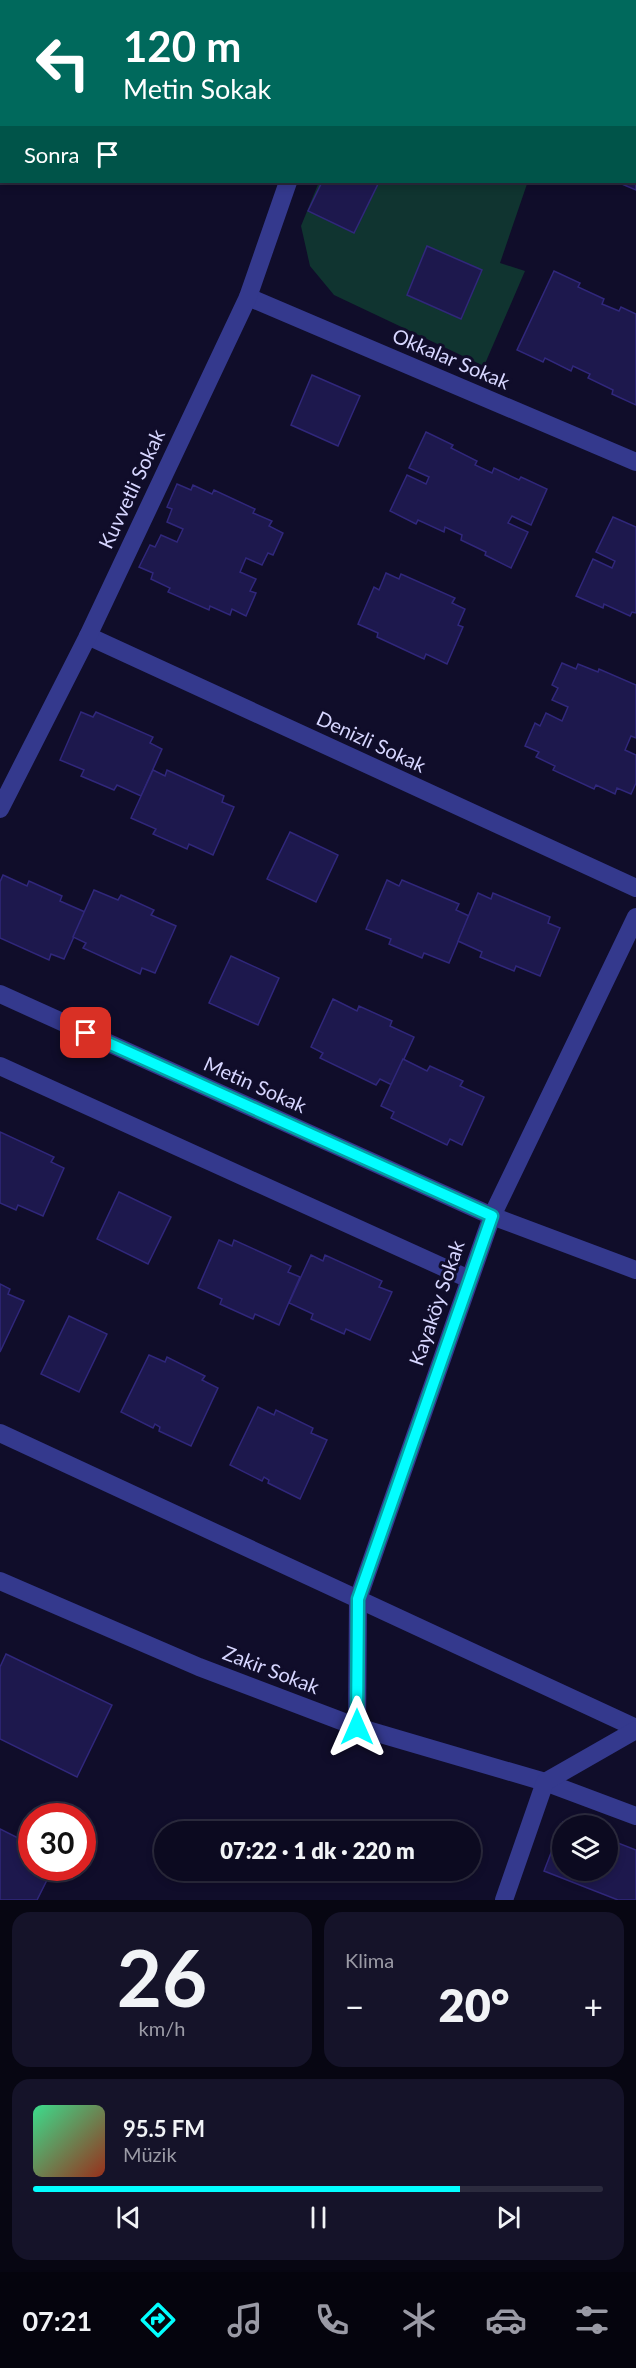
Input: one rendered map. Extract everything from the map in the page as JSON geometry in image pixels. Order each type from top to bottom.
[{"type":"street","name":"Kuvvetli Sokak","points":[[0,809],[88,636],[248,297],[288,183]]},
{"type":"street","name":"Okkalar Sokak","points":[[248,297],[636,462]]},
{"type":"street","name":"Denizli Sokak","points":[[88,636],[636,888]]},
{"type":"street","name":"Kayaköy Sokak","points":[[357,1727],[358,1599],[492,1216],[630,944],[636,917]]},
{"type":"street","name":"Metin Sokak","points":[[0,994],[492,1216],[636,1270]]},
{"type":"street","points":[[0,1066],[469,1279]]},
{"type":"street","points":[[0,1433],[636,1729]]},
{"type":"street","name":"Zakir Sokak","points":[[0,1581],[199,1667],[357,1727],[545,1782],[636,1816]]},
{"type":"street","points":[[504,1900],[545,1782],[636,1729]]},
{"type":"green space","points":[[319,183],[527,184],[500,263],[525,271],[484,366],[334,295],[310,266],[301,226]]},
{"type":"building","points":[[322,183],[379,183],[354,233],[308,211]]},
{"type":"building","points":[[619,183],[636,183],[636,190]]},
{"type":"building","points":[[427,246],[482,270],[461,319],[407,295]]},
{"type":"building","points":[[554,271],[580,283],[578,287],[604,299],[602,304],[619,311],[621,307],[636,314],[636,405],[612,394],[613,390],[588,378],[590,374],[573,366],[571,371],[545,358],[543,362],[517,350]]},
{"type":"building","points":[[312,375],[360,396],[338,446],[291,425]]},
{"type":"building","points":[[426,432],[453,445],[451,448],[477,461],[475,465],[492,473],[494,468],[519,480],[521,477],[547,489],[531,525],[512,516],[508,523],[528,532],[511,568],[461,540],[462,535],[445,527],[444,532],[418,520],[416,524],[390,511],[407,475],[426,484],[429,477],[409,468]]},
{"type":"building","points":[[177,484],[191,490],[193,485],[212,494],[214,490],[255,509],[253,513],[272,521],[269,526],[283,533],[273,555],[268,553],[262,565],[246,558],[240,572],[256,579],[250,591],[256,593],[246,616],[232,609],[230,615],[210,606],[209,610],[168,592],[170,588],[151,579],[153,573],[139,567],[150,545],[155,547],[161,535],[177,542],[183,529],[167,522],[172,509],[167,507]]},
{"type":"building","points":[[613,517],[636,527],[636,613],[632,612],[630,616],[604,604],[603,608],[576,596],[593,559],[612,568],[615,561],[596,552]]},
{"type":"building","points":[[386,573],[399,579],[401,574],[455,598],[452,603],[465,609],[458,625],[463,627],[447,664],[426,654],[424,659],[377,637],[378,633],[358,624],[374,587],[379,590]]},
{"type":"building","points":[[562,663],[576,669],[578,664],[598,672],[599,669],[636,685],[636,738],[631,736],[625,750],[636,755],[636,783],[631,794],[617,788],[615,794],[596,785],[594,789],[553,770],[555,766],[536,757],[539,752],[525,746],[535,723],[540,726],[546,713],[562,721],[568,707],[552,700],[558,688],[552,685]]},
{"type":"building","points":[[81,712],[93,717],[96,712],[153,737],[150,743],[162,749],[141,796],[117,785],[114,790],[81,776],[84,770],[60,760]]},
{"type":"building","points":[[153,770],[165,776],[167,770],[224,796],[222,802],[234,807],[213,855],[189,844],[187,849],[153,834],[156,829],[131,818]]},
{"type":"building","points":[[290,832],[338,855],[316,902],[267,879]]},
{"type":"building","points":[[3,875],[27,886],[29,881],[62,896],[60,901],[85,912],[64,959],[51,954],[49,960],[0,938],[0,882]]},
{"type":"building","points":[[387,880],[399,886],[402,880],[459,904],[456,910],[469,916],[449,963],[424,953],[422,958],[389,944],[391,939],[366,929]]},
{"type":"building","points":[[94,890],[118,900],[121,895],[154,910],[151,915],[176,926],[155,973],[142,968],[140,974],[83,948],[86,943],[73,937]]},
{"type":"building","points":[[478,893],[491,899],[493,893],[550,917],[548,923],[560,928],[540,976],[516,966],[514,971],[480,957],[482,952],[458,941]]},
{"type":"building","points":[[231,956],[279,978],[258,1025],[209,1003]]},
{"type":"building","points":[[333,999],[357,1011],[359,1006],[392,1021],[390,1026],[414,1037],[392,1085],[380,1079],[376,1085],[320,1058],[323,1053],[311,1047]]},
{"type":"building","points":[[403,1059],[427,1071],[430,1066],[463,1081],[460,1086],[484,1097],[462,1145],[450,1139],[447,1145],[391,1118],[394,1112],[381,1106]]},
{"type":"building","points":[[0,1132],[54,1157],[51,1162],[64,1168],[43,1216],[18,1205],[16,1210],[0,1203]]},
{"type":"building","points":[[119,1192],[171,1217],[148,1264],[97,1239]]},
{"type":"building","points":[[219,1240],[232,1246],[234,1240],[291,1266],[288,1272],[300,1277],[279,1325],[255,1314],[253,1319],[220,1304],[222,1299],[198,1288]]},
{"type":"building","points":[[311,1255],[323,1261],[325,1255],[382,1281],[379,1287],[392,1292],[370,1340],[346,1329],[344,1334],[311,1319],[313,1314],[289,1303]]},
{"type":"building","points":[[0,1284],[10,1289],[8,1294],[24,1301],[0,1352]]},
{"type":"building","points":[[69,1316],[107,1334],[79,1392],[41,1374]]},
{"type":"building","points":[[149,1355],[165,1362],[167,1357],[205,1376],[202,1380],[218,1388],[191,1446],[159,1431],[160,1427],[155,1424],[153,1428],[121,1412]]},
{"type":"building","points":[[258,1407],[274,1415],[276,1410],[313,1428],[311,1433],[327,1440],[300,1499],[268,1483],[269,1480],[264,1477],[262,1481],[230,1465]]},
{"type":"building","points":[[6,1654],[112,1705],[77,1777],[0,1739],[0,1667]]},
{"type":"building","points":[[0,1829],[18,1838],[18,1881],[46,1881],[37,1900],[0,1900]]},
{"type":"building","points":[[618,1843],[636,1850],[636,1900],[618,1900],[570,1881],[618,1881]]},
{"type":"building","points":[[552,1850],[552,1874],[544,1871]]},
{"type":"route","points":[[86,1033],[492,1216],[358,1599],[357,1727]]}]
